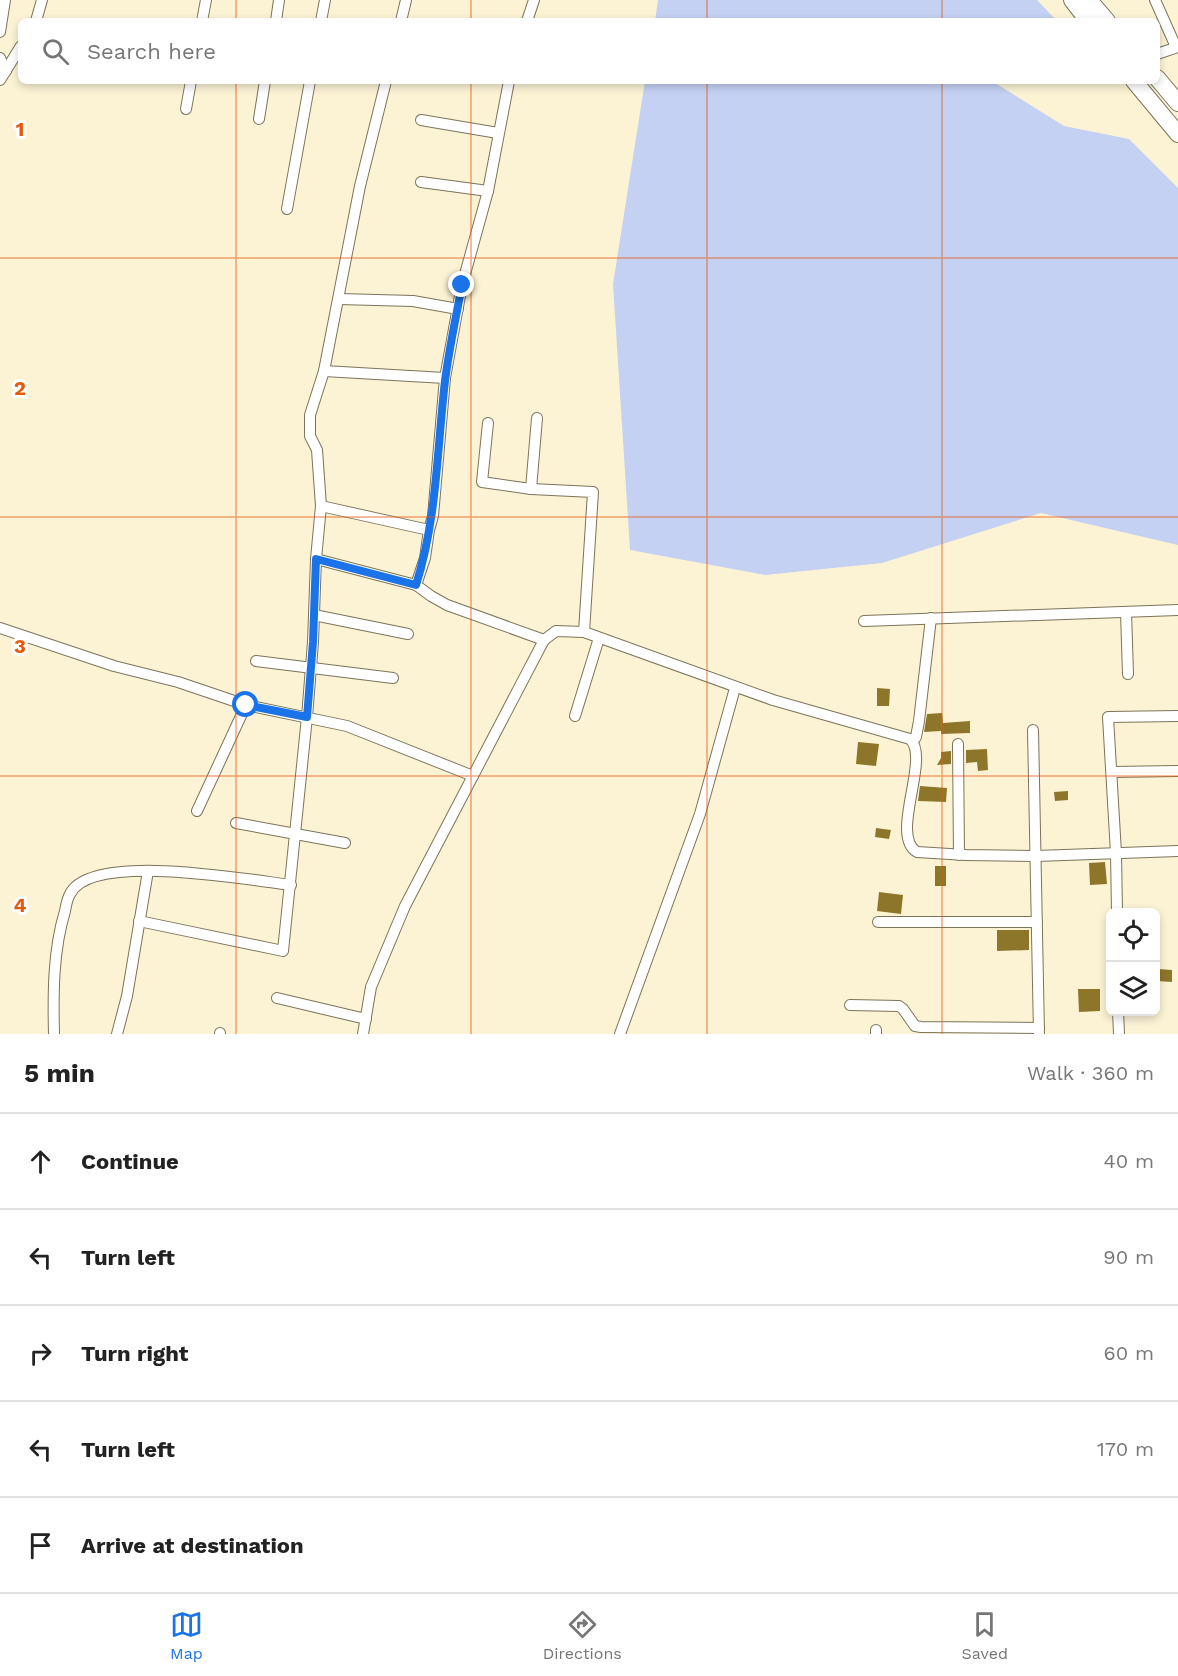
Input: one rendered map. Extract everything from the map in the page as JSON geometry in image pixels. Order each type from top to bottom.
[{"type":"main road","points":[[1072,0],[1086,18]]},
{"type":"main road","points":[[1089,0],[1104,18]]},
{"type":"main road","points":[[1160,82],[1178,103]]},
{"type":"main road","points":[[1136,84],[1178,134]]},
{"type":"street","points":[[0,32],[4,0]]},
{"type":"street","points":[[37,18],[42,0]]},
{"type":"street","points":[[203,18],[206,0]]},
{"type":"street","points":[[276,18],[279,0]]},
{"type":"street","points":[[322,18],[325,0]]},
{"type":"street","points":[[402,18],[406,0]]},
{"type":"street","points":[[527,18],[532,0]]},
{"type":"street","points":[[1155,0],[1177,47],[1160,53]]},
{"type":"street","points":[[3,75],[18,51]]},
{"type":"street","points":[[0,58],[3,75]]},
{"type":"street","points":[[186,109],[190,84]]},
{"type":"street","points":[[259,119],[265,84]]},
{"type":"street","points":[[287,209],[309,84]]},
{"type":"street","points":[[140,921],[283,951],[307,717],[321,506],[317,450],[310,436],[310,416],[324,371],[360,186],[385,84]]},
{"type":"street","points":[[416,585],[425,558],[433,516],[445,378],[462,285],[488,191],[508,84]]},
{"type":"street","points":[[420,120],[498,133]]},
{"type":"street","points":[[421,182],[488,191]]},
{"type":"street","points":[[339,299],[413,301],[458,309]]},
{"type":"street","points":[[324,371],[445,378]]},
{"type":"street","points":[[531,489],[537,418]]},
{"type":"street","points":[[488,423],[482,482],[531,489],[593,492],[584,632]]},
{"type":"street","points":[[321,506],[429,530]]},
{"type":"street","points":[[316,559],[416,585],[447,605],[544,640]]},
{"type":"street","points":[[864,621],[1178,610]]},
{"type":"street","points":[[1126,612],[1128,674]]},
{"type":"street","points":[[314,615],[408,634]]},
{"type":"street","points":[[913,741],[919,721],[931,618]]},
{"type":"street","points":[[0,628],[114,666],[178,682],[246,705],[347,726],[473,776]]},
{"type":"street","points":[[363,1034],[371,987],[405,906],[544,640],[556,631],[584,632],[735,688],[913,741],[917,754],[909,806],[908,831],[909,845],[917,852],[1036,856],[1178,851]]},
{"type":"street","points":[[575,716],[599,638]]},
{"type":"street","points":[[256,662],[393,678]]},
{"type":"street","points":[[620,1034],[700,814],[735,688]]},
{"type":"street","points":[[197,811],[246,705]]},
{"type":"street","points":[[1117,908],[1108,717],[1178,716]]},
{"type":"street","points":[[850,1005],[899,1006],[915,1026],[921,1028],[1039,1031],[1033,730]]},
{"type":"street","points":[[958,744],[959,855]]},
{"type":"street","points":[[1112,772],[1178,771]]},
{"type":"street","points":[[237,823],[345,843]]},
{"type":"street","points":[[54,1034],[53,982],[61,923],[70,892],[82,882],[99,874],[173,870],[291,885]]},
{"type":"street","points":[[117,1034],[127,996],[148,871]]},
{"type":"street","points":[[878,922],[1037,922]]},
{"type":"street","points":[[277,998],[366,1019]]},
{"type":"street","points":[[1118,1016],[1119,1034]]},
{"type":"water","points":[[658,0],[1037,0],[1054,18],[655,18]]},
{"type":"water","points":[[645,84],[997,84],[1064,126],[1129,139],[1178,188],[1178,545],[1041,513],[882,563],[765,575],[630,550],[613,284]]},
{"type":"building","points":[[877,688],[890,689],[889,706],[877,706]]},
{"type":"building","points":[[942,713],[943,723],[970,721],[970,733],[924,732],[927,714]]},
{"type":"building","points":[[858,742],[879,744],[876,766],[856,764]]},
{"type":"building","points":[[987,749],[988,770],[978,771],[977,762],[966,763],[966,750]]},
{"type":"building","points":[[951,751],[951,764],[937,765],[941,752]]},
{"type":"building","points":[[920,786],[947,788],[946,802],[918,801]]},
{"type":"building","points":[[1068,791],[1068,800],[1055,801],[1054,792]]},
{"type":"building","points":[[876,828],[891,830],[889,839],[875,837]]},
{"type":"building","points":[[1105,862],[1107,884],[1090,885],[1089,863]]},
{"type":"building","points":[[935,866],[946,866],[946,886],[935,886]]},
{"type":"building","points":[[879,892],[903,895],[901,914],[877,911]]},
{"type":"building","points":[[997,930],[1029,930],[1029,950],[997,951]]},
{"type":"building","points":[[1160,969],[1172,970],[1172,982],[1160,981]]},
{"type":"building","points":[[1078,989],[1100,989],[1100,1011],[1079,1012]]},
{"type":"route","points":[[246,705],[307,717],[316,559],[416,585],[425,558],[433,516],[445,378],[462,285]]}]
